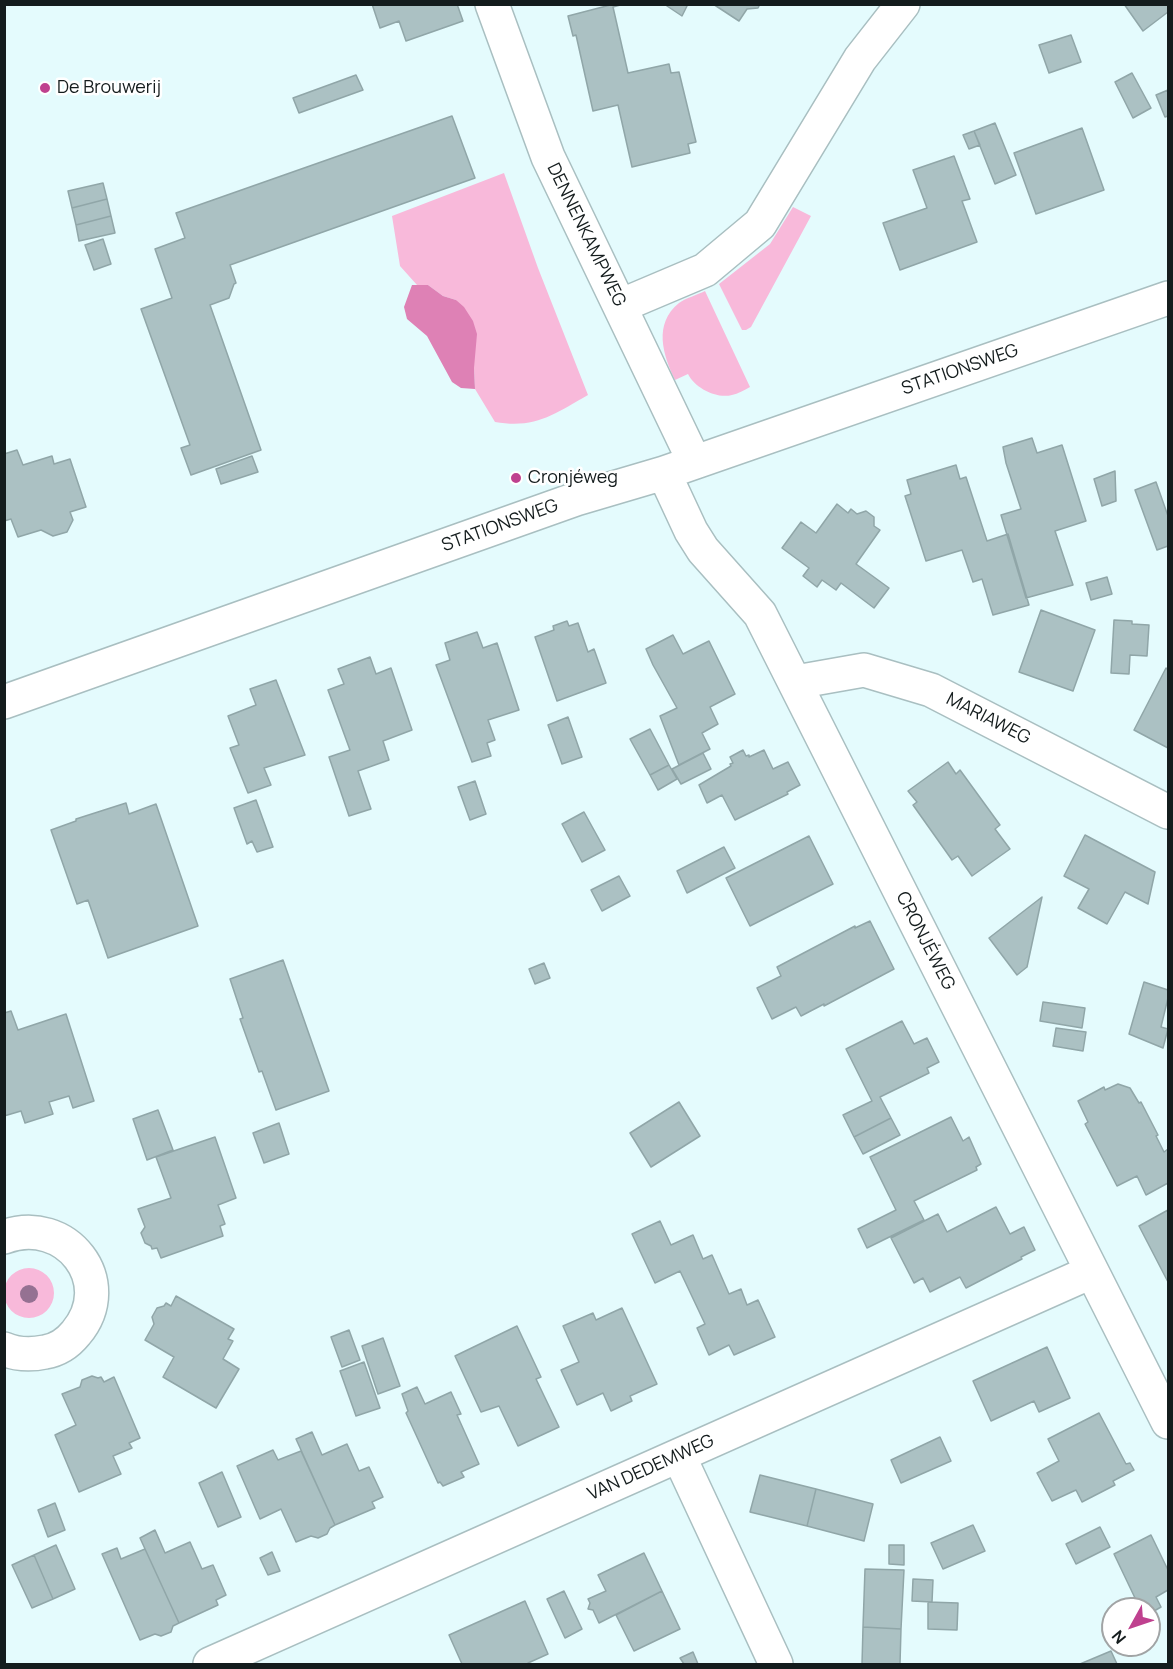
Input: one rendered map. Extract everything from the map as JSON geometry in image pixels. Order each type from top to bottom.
[{"type":"street","name":"DENNENKAMPWEG","points":[[492,4],[549,157],[694,461]]},
{"type":"street","points":[[620,306],[705,270],[760,224],[860,59],[903,4]]},
{"type":"street","name":"STATIONSWEG","points":[[4,702],[576,499],[664,473],[1168,298]]},
{"type":"street","name":"CRONJÉWEG","points":[[664,473],[691,531],[703,550],[760,614],[1168,1422]]},
{"type":"street","name":"MARIAWEG","points":[[795,682],[864,670],[931,690],[1168,812]]},
{"type":"street","points":[[4,1237],[17,1232],[37,1232],[57,1238],[74,1250],[85,1266],[91,1286],[90,1306],[86,1316],[69,1341],[52,1351],[32,1355],[4,1349]]},
{"type":"street","name":"VAN DEDEMWEG","points":[[210,1665],[1091,1272]]},
{"type":"street","points":[[679,1456],[776,1665]]},
{"type":"shaded area","points":[[504,173],[538,268],[588,395],[544,418],[533,422],[509,424],[495,422],[475,389],[474,368],[456,300],[443,296],[428,285],[417,285],[400,266],[392,216]]},
{"type":"shaded area","points":[[793,207],[811,216],[751,327],[742,330],[719,284],[770,244]]},
{"type":"shaded area","points":[[412,285],[428,285],[443,296],[456,300],[464,307],[473,321],[477,334],[475,389],[461,388],[452,382],[427,336],[407,319],[404,307]]},
{"type":"shaded area","points":[[705,291],[750,387],[726,396],[713,394],[701,388],[688,374],[675,380],[664,350],[663,330],[671,311],[679,303]]},
{"type":"shaded area","points":[[34,1268],[47,1275],[53,1283],[53,1303],[47,1311],[39,1317],[24,1318],[11,1311],[5,1303],[4,1288],[11,1275],[19,1269]]},
{"type":"building","points":[[372,4],[457,4],[463,21],[406,41],[399,21],[380,28]]},
{"type":"building","points":[[614,4],[624,4],[613,7],[628,73],[669,64],[671,73],[679,72],[696,142],[688,144],[690,153],[632,167],[618,105],[593,111],[576,35],[573,36],[568,16]]},
{"type":"building","points":[[664,4],[688,4],[682,16]]},
{"type":"building","points":[[713,4],[760,4],[758,8],[747,9],[739,21]]},
{"type":"building","points":[[1124,4],[1168,4],[1168,12],[1143,31]]},
{"type":"building","points":[[1071,35],[1081,62],[1049,73],[1039,45]]},
{"type":"building","points":[[1132,73],[1151,108],[1133,118],[1115,82]]},
{"type":"building","points":[[356,75],[363,90],[299,113],[293,98]]},
{"type":"building","points":[[1168,90],[1168,116],[1165,117],[1156,95]]},
{"type":"building","points":[[452,116],[475,178],[230,265],[236,283],[229,298],[210,305],[261,450],[191,475],[181,448],[190,445],[141,309],[172,298],[155,249],[185,238],[176,213]]},
{"type":"building","points":[[995,123],[1016,175],[995,184],[974,131]]},
{"type":"building","points":[[1082,128],[1104,190],[1036,214],[1014,153]]},
{"type":"building","points":[[974,131],[980,145],[969,149],[963,135]]},
{"type":"building","points":[[954,156],[970,199],[962,201],[977,242],[900,270],[883,223],[927,208],[913,170]]},
{"type":"building","points":[[103,183],[107,199],[72,208],[68,191]]},
{"type":"building","points":[[107,199],[111,216],[76,225],[72,208]]},
{"type":"building","points":[[111,216],[115,233],[79,241],[76,225]]},
{"type":"building","points":[[103,239],[111,264],[94,270],[85,245]]},
{"type":"building","points":[[1032,438],[1037,453],[1062,445],[1086,521],[1055,531],[1073,585],[1026,598],[1001,515],[1021,509],[1003,447]]},
{"type":"building","points":[[17,450],[23,465],[52,456],[54,464],[70,459],[86,507],[70,512],[73,520],[67,532],[53,536],[41,530],[18,537],[11,519],[4,521],[4,454]]},
{"type":"building","points":[[252,456],[258,472],[221,484],[216,469]]},
{"type":"building","points":[[956,465],[960,479],[966,477],[987,541],[1008,534],[1029,605],[993,615],[982,579],[973,582],[962,550],[926,561],[905,496],[911,494],[907,480]]},
{"type":"building","points":[[1115,471],[1116,501],[1102,506],[1094,479]]},
{"type":"building","points":[[1156,482],[1168,516],[1168,546],[1157,550],[1135,490]]},
{"type":"building","points":[[837,504],[848,513],[851,509],[857,514],[866,511],[874,517],[874,526],[880,530],[856,564],[889,588],[874,608],[841,583],[836,590],[822,580],[817,587],[803,576],[809,568],[782,548],[801,522],[816,533]]},
{"type":"building","points":[[1107,577],[1112,594],[1091,600],[1086,583]]},
{"type":"building","points":[[1041,610],[1095,630],[1073,691],[1019,672]]},
{"type":"building","points":[[1114,620],[1149,625],[1147,656],[1130,655],[1129,674],[1111,673]]},
{"type":"building","points":[[567,621],[569,626],[578,623],[588,652],[594,649],[606,683],[557,701],[535,637],[554,630],[553,626]]},
{"type":"building","points":[[477,632],[483,648],[497,643],[519,710],[488,720],[495,740],[487,743],[491,756],[472,762],[436,665],[450,660],[445,643]]},
{"type":"building","points":[[673,635],[683,654],[709,641],[735,694],[710,707],[718,724],[702,733],[710,749],[679,765],[660,716],[677,708],[646,649]]},
{"type":"building","points":[[370,657],[376,674],[391,668],[412,730],[383,741],[389,760],[358,771],[371,809],[349,816],[329,757],[350,750],[328,690],[344,684],[338,669]]},
{"type":"building","points":[[1166,668],[1168,670],[1168,748],[1134,730]]},
{"type":"building","points":[[276,680],[305,755],[264,768],[271,785],[248,793],[230,748],[239,745],[228,716],[256,705],[250,689]]},
{"type":"building","points":[[568,717],[582,757],[562,764],[548,725]]},
{"type":"building","points":[[650,729],[669,765],[650,775],[630,739]]},
{"type":"building","points":[[743,750],[749,757],[764,750],[773,769],[788,762],[800,785],[787,792],[788,794],[735,820],[722,795],[707,803],[699,785],[731,766],[730,764],[733,763],[730,757]]},
{"type":"building","points":[[703,753],[711,769],[681,784],[672,769]]},
{"type":"building","points":[[948,762],[956,774],[960,770],[1000,825],[995,829],[1010,849],[972,876],[958,856],[952,860],[913,805],[917,802],[908,791]]},
{"type":"building","points":[[669,765],[677,779],[658,790],[650,775]]},
{"type":"building","points":[[475,781],[486,814],[470,820],[458,787]]},
{"type":"building","points":[[256,800],[273,847],[257,852],[252,841],[247,844],[234,808]]},
{"type":"building","points":[[126,803],[129,814],[156,804],[198,926],[108,958],[88,900],[77,904],[51,830],[76,821],[76,819]]},
{"type":"building","points":[[584,812],[605,850],[582,862],[562,824]]},
{"type":"building","points":[[1085,835],[1155,872],[1148,904],[1125,892],[1107,924],[1078,908],[1089,889],[1064,876]]},
{"type":"building","points":[[809,836],[833,884],[750,926],[726,878]]},
{"type":"building","points":[[724,847],[735,868],[687,893],[677,871]]},
{"type":"building","points":[[619,876],[630,896],[602,911],[591,890]]},
{"type":"building","points":[[1042,897],[1027,967],[1017,975],[989,938]]},
{"type":"building","points":[[870,921],[894,969],[801,1016],[796,1007],[772,1019],[757,988],[781,976],[777,967],[855,926],[855,928]]},
{"type":"building","points":[[283,960],[329,1091],[276,1110],[262,1071],[259,1072],[240,1019],[243,1018],[230,979]]},
{"type":"building","points":[[544,963],[550,978],[535,984],[529,969]]},
{"type":"building","points":[[1144,982],[1168,990],[1161,1027],[1168,1029],[1163,1048],[1129,1034]]},
{"type":"building","points":[[1043,1002],[1085,1008],[1082,1028],[1040,1021]]},
{"type":"building","points":[[11,1011],[18,1030],[66,1014],[94,1101],[73,1108],[69,1096],[49,1102],[53,1114],[25,1123],[21,1111],[4,1116],[4,1013]]},
{"type":"building","points":[[902,1021],[914,1044],[927,1038],[939,1062],[927,1068],[929,1073],[880,1097],[891,1118],[854,1137],[843,1115],[872,1101],[846,1049]]},
{"type":"building","points":[[1056,1028],[1086,1032],[1083,1051],[1053,1046]]},
{"type":"building","points":[[1118,1084],[1130,1088],[1139,1103],[1141,1102],[1164,1152],[1168,1149],[1168,1183],[1146,1195],[1137,1176],[1117,1186],[1085,1124],[1088,1122],[1078,1101],[1104,1087],[1105,1090]]},
{"type":"building","points":[[679,1102],[700,1136],[651,1167],[630,1133]]},
{"type":"building","points":[[158,1110],[173,1150],[147,1160],[133,1119]]},
{"type":"building","points":[[951,1117],[963,1141],[969,1137],[981,1164],[976,1167],[977,1170],[914,1201],[924,1220],[867,1248],[858,1229],[896,1210],[870,1157]]},
{"type":"building","points":[[891,1118],[900,1135],[863,1154],[854,1137]]},
{"type":"building","points":[[279,1123],[289,1154],[264,1163],[253,1133]]},
{"type":"building","points":[[215,1137],[236,1198],[218,1205],[225,1224],[220,1226],[223,1236],[161,1258],[157,1248],[152,1249],[145,1243],[141,1233],[145,1227],[138,1209],[171,1198],[156,1157]]},
{"type":"building","points":[[996,1207],[1010,1234],[1024,1227],[1035,1250],[966,1288],[960,1277],[930,1292],[923,1278],[914,1283],[891,1238],[938,1214],[947,1232]]},
{"type":"building","points":[[1168,1210],[1168,1282],[1139,1226]]},
{"type":"building","points":[[660,1221],[671,1245],[693,1235],[703,1259],[712,1255],[729,1294],[741,1289],[747,1305],[758,1300],[775,1337],[734,1355],[729,1345],[709,1355],[697,1328],[705,1324],[680,1271],[655,1283],[632,1234]]},
{"type":"building","points":[[176,1296],[234,1329],[228,1339],[233,1341],[223,1359],[239,1369],[216,1408],[163,1377],[174,1357],[145,1340],[154,1324],[152,1317],[157,1308],[166,1303],[171,1306]]},
{"type":"building","points":[[622,1308],[657,1384],[630,1396],[632,1401],[611,1411],[603,1393],[577,1405],[561,1370],[579,1362],[563,1326],[593,1313],[596,1320]]},
{"type":"building","points":[[517,1326],[541,1377],[536,1379],[559,1427],[518,1446],[499,1406],[481,1412],[455,1356]]},
{"type":"building","points":[[349,1330],[360,1360],[342,1367],[331,1337]]},
{"type":"building","points":[[383,1338],[400,1386],[378,1394],[362,1346]]},
{"type":"building","points":[[1047,1347],[1070,1398],[1039,1412],[1034,1401],[991,1421],[973,1381]]},
{"type":"building","points":[[364,1362],[380,1408],[356,1416],[340,1371]]},
{"type":"building","points":[[92,1376],[101,1377],[104,1382],[114,1377],[140,1438],[129,1443],[132,1448],[113,1456],[121,1474],[79,1492],[55,1435],[76,1425],[62,1394],[80,1387],[82,1380]]},
{"type":"building","points":[[417,1387],[425,1404],[451,1392],[461,1414],[457,1415],[479,1464],[461,1472],[464,1477],[443,1486],[440,1482],[438,1483],[406,1413],[408,1411],[402,1394]]},
{"type":"building","points":[[1099,1413],[1126,1464],[1130,1463],[1134,1470],[1113,1481],[1115,1485],[1082,1502],[1076,1490],[1052,1501],[1037,1473],[1059,1461],[1048,1439]]},
{"type":"building","points":[[312,1432],[322,1455],[347,1444],[359,1471],[369,1467],[383,1497],[372,1502],[375,1508],[335,1525],[296,1439]]},
{"type":"building","points":[[940,1437],[951,1461],[901,1483],[891,1460]]},
{"type":"building","points":[[273,1450],[278,1460],[301,1451],[335,1525],[327,1534],[318,1538],[311,1536],[296,1542],[281,1509],[260,1519],[237,1466]]},
{"type":"building","points":[[222,1472],[241,1517],[218,1527],[199,1483]]},
{"type":"building","points":[[760,1475],[816,1489],[807,1526],[750,1512]]},
{"type":"building","points":[[816,1489],[873,1504],[864,1541],[807,1526]]},
{"type":"building","points":[[55,1503],[65,1530],[48,1537],[38,1510]]},
{"type":"building","points":[[973,1525],[985,1551],[943,1569],[931,1543]]},
{"type":"building","points":[[1100,1527],[1110,1547],[1076,1564],[1066,1544]]},
{"type":"building","points":[[155,1530],[165,1553],[190,1542],[202,1569],[213,1565],[226,1595],[216,1600],[218,1605],[179,1623],[140,1538]]},
{"type":"building","points":[[1151,1535],[1168,1570],[1168,1590],[1156,1597],[1135,1597],[1114,1554]]},
{"type":"building","points":[[56,1545],[75,1589],[53,1599],[34,1555]]},
{"type":"building","points":[[889,1545],[904,1545],[904,1565],[889,1564]]},
{"type":"building","points":[[117,1548],[121,1559],[145,1549],[179,1623],[173,1626],[171,1632],[161,1636],[155,1634],[140,1640],[102,1554]]},
{"type":"building","points":[[272,1552],[280,1571],[268,1575],[260,1558]]},
{"type":"building","points":[[644,1553],[662,1591],[599,1623],[593,1610],[588,1609],[590,1603],[588,1599],[606,1591],[598,1575]]},
{"type":"building","points":[[34,1555],[53,1599],[32,1608],[12,1565]]},
{"type":"building","points":[[865,1569],[904,1570],[901,1629],[863,1627]]},
{"type":"building","points":[[913,1579],[933,1580],[932,1602],[912,1601]]},
{"type":"building","points":[[564,1591],[582,1629],[565,1638],[547,1599]]},
{"type":"building","points":[[662,1591],[680,1629],[634,1651],[616,1615]]},
{"type":"building","points":[[525,1601],[548,1654],[529,1664],[462,1664],[449,1635]]},
{"type":"building","points":[[928,1602],[958,1603],[957,1630],[928,1629]]},
{"type":"building","points":[[863,1627],[901,1629],[900,1664],[862,1664]]},
{"type":"building","points":[[693,1652],[698,1664],[684,1664],[680,1658]]},
{"type":"building","points":[[1101,1655],[1114,1657],[1117,1664],[1080,1664]]},
{"type":"place","name":"De Brouwerij","points":[[45,88]]},
{"type":"place","name":"Cronjéweg","points":[[516,478]]}]
